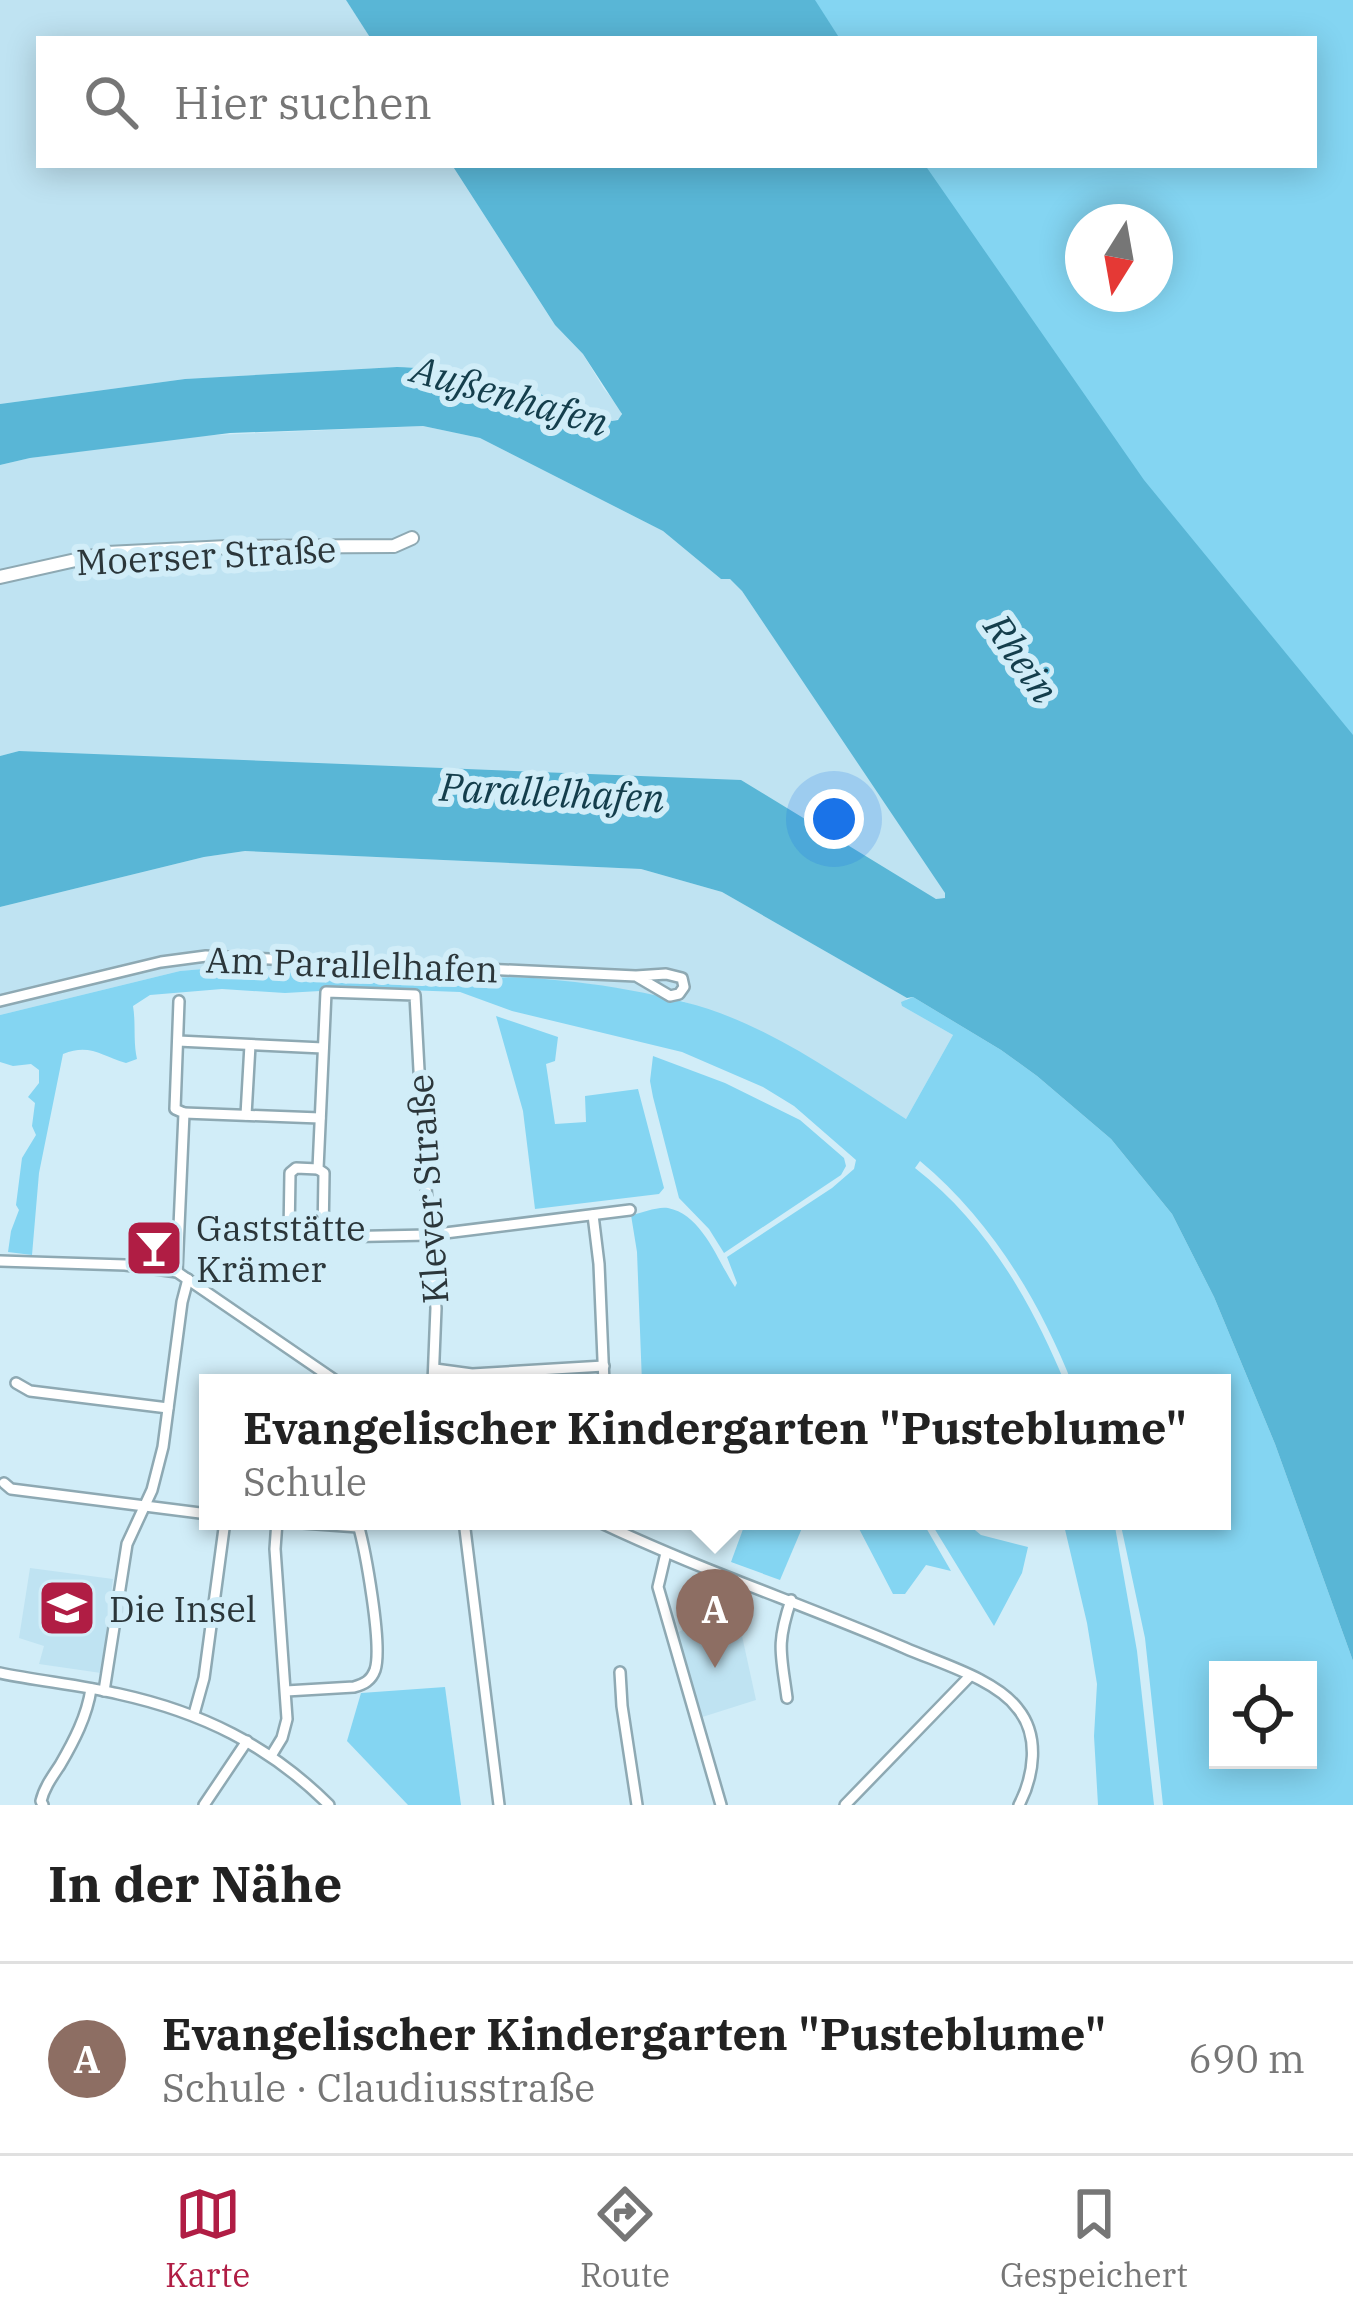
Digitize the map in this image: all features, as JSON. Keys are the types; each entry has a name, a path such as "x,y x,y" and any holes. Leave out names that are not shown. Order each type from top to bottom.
{"street":[{"name":"Moerser Straße","path":"0,577 107,553 394,546 412,538"},
{"name":"Am Parallelhafen","path":"0,1001 161,962 206,956 636,976 652,973 685,981 680,994 670,996 636,976"},
{"name":"Klever Straße","path":"323,1048 326,992 415,995 437,1330 434,1374"},
{"path":"179,1001 175,1109 320,1118"},
{"path":"178,1041 323,1048 318,1169"},
{"path":"246,1115 250,1045"},
{"path":"177,1272 184,1113"},
{"path":"323,1237 325,1173 296,1168 290,1173 288,1232 293,1236 323,1237 429,1235 630,1210"},
{"path":"593,1215 604,1374"},
{"path":"0,1261 125,1265 177,1272 326,1374"},
{"path":"104,1691 127,1544 158,1472 188,1279"},
{"path":"434,1370 472,1374 604,1366"},
{"path":"16,1383 30,1391 168,1408"},
{"path":"4,1483 11,1490 199,1513"},
{"path":"194,1714 204,1678 224,1530"},
{"path":"271,1756 286,1730 275,1530"},
{"path":"286,1691 354,1688 374,1673 374,1616 360,1530"},
{"path":"465,1530 499,1805"},
{"path":"617,1530 1001,1692 1016,1705 1030,1734 1033,1765 1019,1805"},
{"path":"666,1553 658,1587 721,1805"},
{"path":"787,1697 779,1656 780,1634 791,1600"},
{"path":"620,1672 637,1805"},
{"path":"0,1673 104,1691 194,1714 271,1756 329,1805"},
{"path":"853,1803 970,1676"},
{"path":"43,1805 43,1792 72,1744 91,1689"},
{"path":"204,1805 248,1741"}],"shaded area":[{"path":"0,0 346,0 369,36 36,36 36,168 454,168 555,325 583,354 621,409 621,418 613,421 456,371 397,367 185,379 0,404"},
{"path":"807,0 1353,0 1353,760 915,168 1317,168 1317,36 830,36"},
{"path":"423,426 480,438 663,531 721,579 730,579 822,709 945,898 19,751 0,756 0,465 192,436"},
{"path":"245,851 641,869 722,892 907,998 902,1006 953,1035 906,1119 732,1019 682,1001 589,984 203,969 0,1015 0,907"},
{"path":"180,971 528,978 644,993 714,1011 772,1036 906,1119 953,1035 902,1006 901,1002 913,997 1037,1076 1111,1139 1172,1214 1214,1297 1275,1444 1353,1661 1353,1805 1163,1805 1145,1638 1122,1530 1231,1530 1231,1374 1068,1374 1010,1263 969,1208 920,1161 915,1168 964,1213 1004,1265 1061,1374 642,1374 631,1215 664,1208 680,1212 700,1229 735,1287 727,1257 832,1188 854,1169 856,1160 794,1106 763,1087 682,1052 512,1011 460,992 326,987 285,993 222,989 150,995 133,1006 137,1059 126,1063 88,1050 63,1054 39,1173 32,1255 8,1252 19,1210 22,1158 36,1135 32,1126 35,1103 28,1097 39,1083 39,1070 31,1064 0,1062 0,1015"},
{"path":"496,1016 558,1037 555,1061 546,1064 555,1124 586,1122 585,1096 638,1089 664,1188 659,1194 535,1209 523,1111"},
{"path":"653,1056 725,1083 800,1120 844,1158 841,1175 724,1253 679,1198 650,1081"},
{"path":"743,1530 801,1530 780,1580 731,1562"},
{"path":"860,1530 927,1530 951,1571 926,1565 905,1594 893,1594"},
{"path":"935,1530 975,1530 1028,1547 1022,1573 994,1626"},
{"path":"1065,1530 1116,1530 1137,1651 1154,1805 1098,1805 1097,1684"},
{"name":"Die Insel","path":"30,1568 113,1579 101,1673 39,1664 44,1646 19,1638"},
{"path":"697,1624 720,1626 742,1636 756,1700 696,1719 671,1635"},
{"path":"445,1687 461,1805 408,1805 347,1741 361,1693"}],"water":[{"path":"346,0 815,0 838,36 369,36"},
{"path":"454,168 927,168 1144,480 1353,735 1353,1661 1275,1444 1214,1297 1172,1214 1111,1139 1037,1076 913,997 907,998 722,892 641,869 245,851 0,907 0,756 19,751 741,780 936,899 945,898 730,579 721,579 663,531 480,438 423,426 230,433 0,465 0,404 185,379 397,367 441,369 495,380 618,420 622,414 583,354 555,325"}],"place":[{"name":"Gaststätte Krämer","path":"154,1248"},
{"name":"Die Insel","path":"67,1608"},
{"name":"Evangelischer Kindergarten \"Pusteblume\"","path":"715,1668"}],"water label":[{"name":"Außenhafen","path":"510,395"},
{"name":"Rhein","path":"1022,658"},
{"name":"Parallelhafen","path":"552,792"}]}
